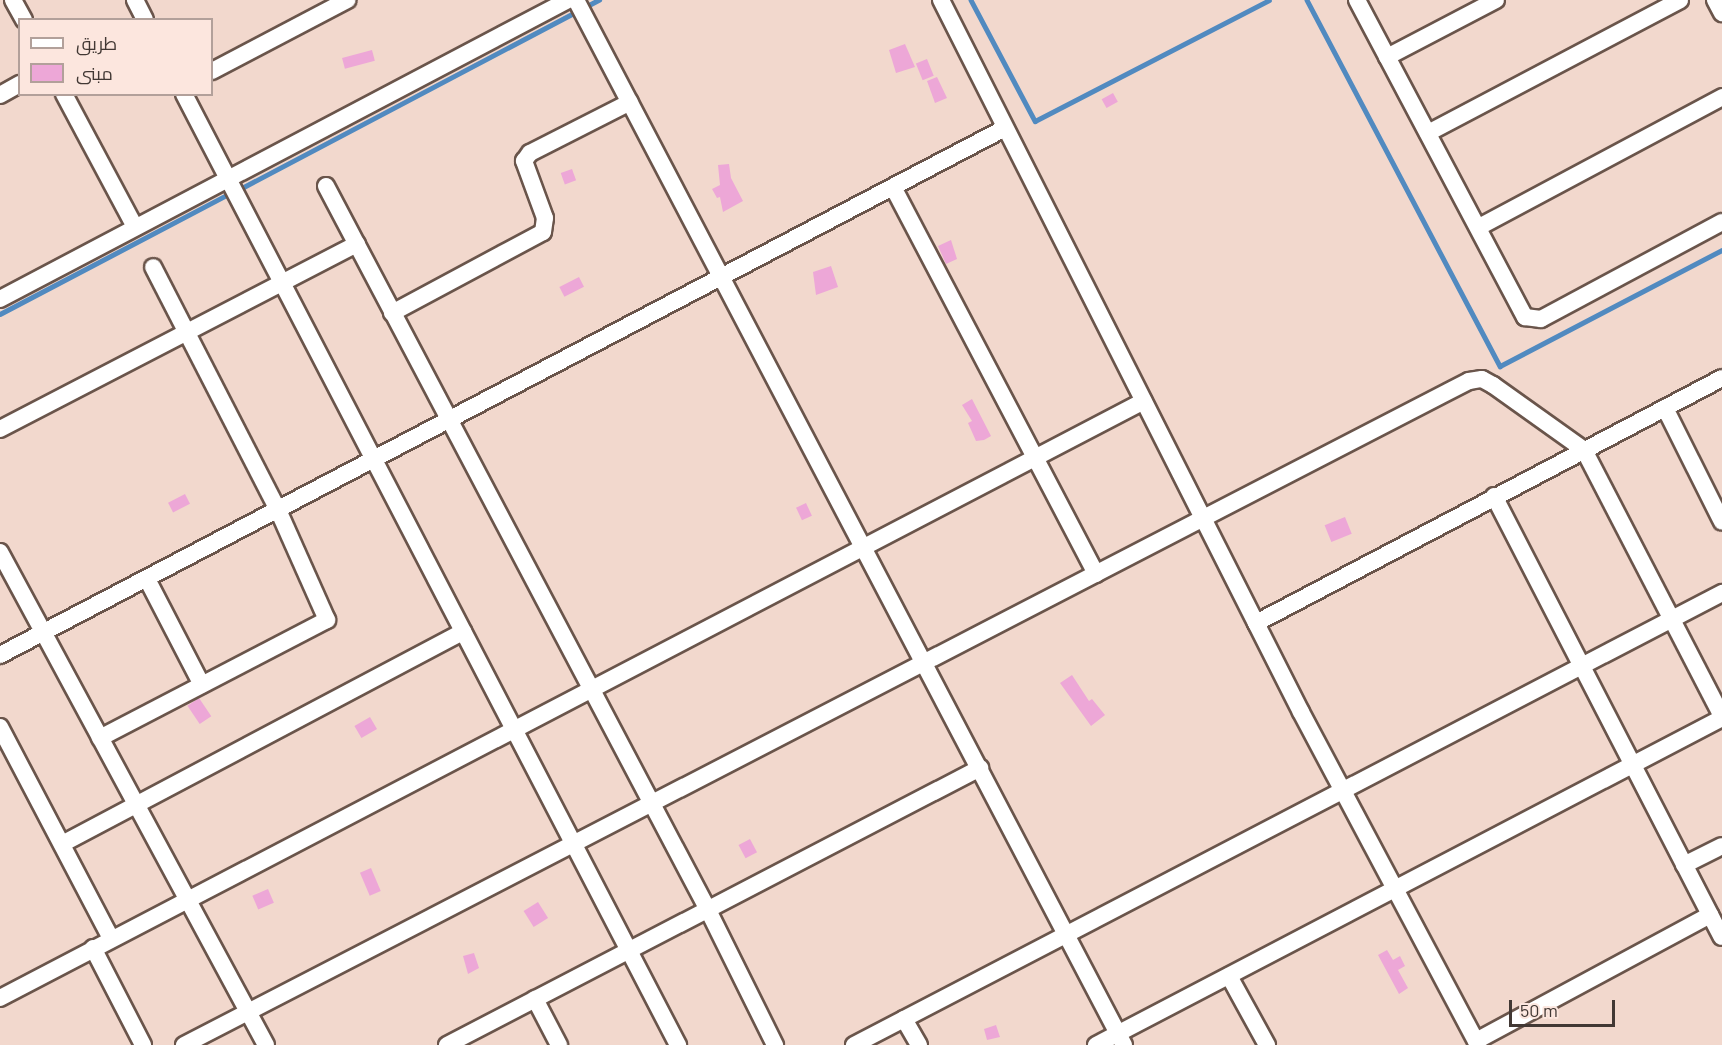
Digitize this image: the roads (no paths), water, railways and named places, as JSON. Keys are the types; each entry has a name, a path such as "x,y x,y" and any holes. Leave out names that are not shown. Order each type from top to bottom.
{"street":[{"path":"13,0 23,18"},
{"path":"135,0 144,18"},
{"path":"213,70 347,0"},
{"path":"0,299 568,0"},
{"path":"576,0 1121,1039"},
{"path":"941,0 1256,623 1477,1043 1710,915"},
{"path":"1357,0 1479,226 1525,317 1531,321 1541,319 1722,222"},
{"path":"1387,57 1496,0"},
{"path":"1428,134 1680,0"},
{"path":"1715,0 1722,13"},
{"path":"0,94 18,85"},
{"path":"65,96 135,227"},
{"path":"185,96 279,283 678,1045"},
{"path":"1479,226 1722,97"},
{"path":"392,313 543,232 545,218 524,161 530,153 630,102"},
{"path":"0,655 374,461 1005,128"},
{"path":"326,186 448,422 708,910 775,1045"},
{"path":"893,187 1096,574"},
{"path":"0,429 357,244"},
{"path":"100,738 327,620 278,510 188,331 153,267"},
{"path":"1256,623 1722,378"},
{"path":"184,1045 1469,381 1482,379 1584,450 1722,717 1229,976 1121,1039 1096,1045"},
{"path":"0,998 188,897 862,545 1144,401"},
{"path":"1665,408 1722,522"},
{"path":"1494,496 1722,938"},
{"path":"0,552 266,1045"},
{"path":"147,579 202,686"},
{"path":"854,1045 1722,593"},
{"path":"62,844 463,632"},
{"path":"0,727 111,938"},
{"path":"447,1045 980,768"},
{"path":"1684,865 1722,846"},
{"path":"93,948 143,1045"},
{"path":"1229,976 1267,1045"},
{"path":"535,999 559,1045"},
{"path":"904,1019 918,1045"}],"waterway":[{"path":"238,190 599,0"},
{"path":"971,0 1035,121 1269,0"},
{"path":"1307,0 1500,366 1722,250"},
{"path":"0,314 230,193"}]}
